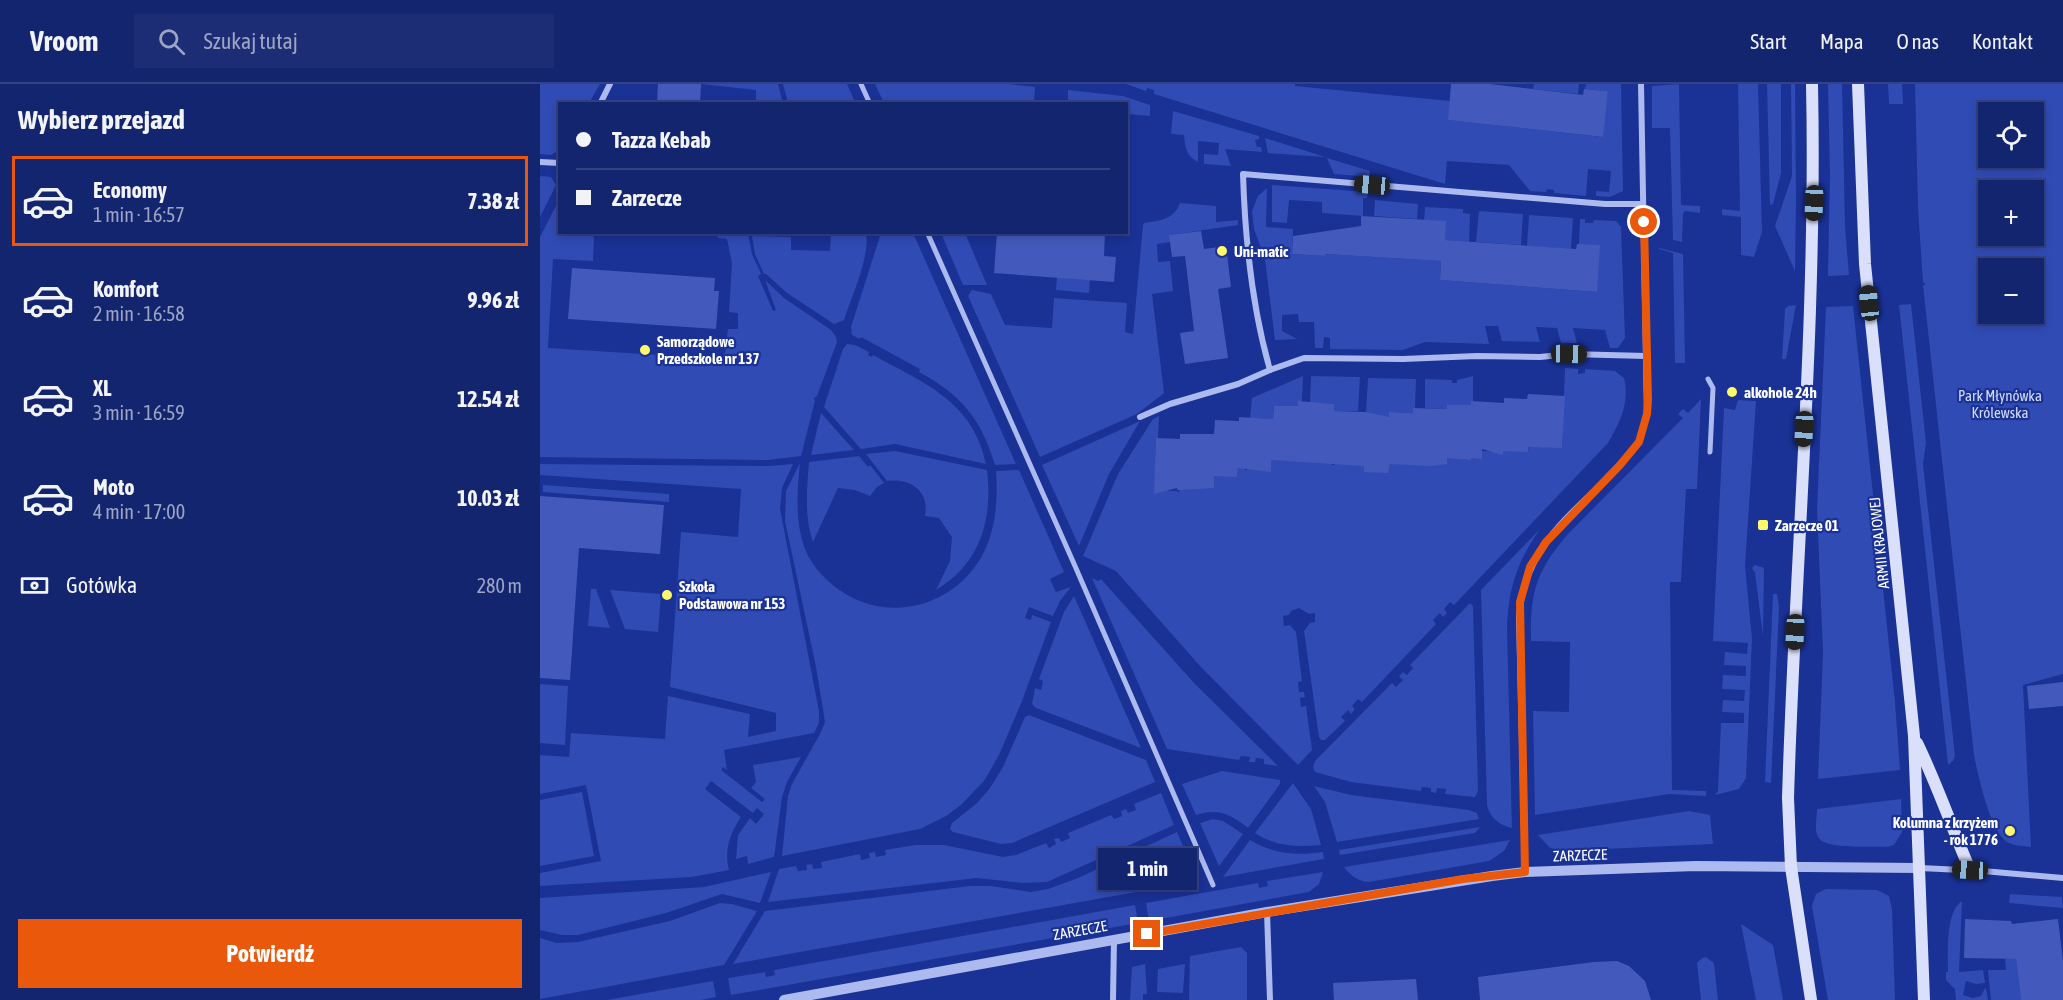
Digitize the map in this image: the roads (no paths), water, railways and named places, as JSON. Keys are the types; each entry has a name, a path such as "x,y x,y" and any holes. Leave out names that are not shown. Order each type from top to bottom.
{"main road":[{"path":"1811,1000 1791,867 1788,798 1811,292 1814,183 1812,84"},
{"name":"ARMII KRAJOWEJ","path":"1858,84 1865,264 1914,736 1924,1000"},
{"path":"1914,736 1970,870"}],"street":[{"path":"601,102 610,84"},
{"path":"861,84 869,102"},
{"path":"1525,872 1519,617 1525,582 1530,567 1546,542 1639,442 1647,414 1641,84"},
{"path":"540,162 558,163"},
{"path":"1270,370 1261,340 1255,296 1245,209 1244,174 1605,204 1643,204"},
{"path":"928,234 1082,581 1213,885"},
{"path":"1140,417 1170,404 1238,384 1295,360 1313,357 1403,359 1477,356 1540,357 1569,354 1646,356"},
{"path":"1708,380 1713,388 1710,452"},
{"name":"ZARZECZE","path":"784,1000 1267,912 1463,879 1525,872 1696,866 1920,868 2063,878"},
{"path":"1267,912 1270,1000"},
{"path":"1113,1000 1114,939"}],"place":[{"name":"Uni-matic","path":"1222,251"},
{"name":"Samorządowe Przedszkole nr 137","path":"645,350"},
{"name":"alkohole 24h","path":"1732,392"},
{"name":"Zarzecze 01","path":"1763,525"},
{"name":"Szkoła Podstawowa nr 153","path":"667,595"},
{"name":"Kolumna z krzyżem - rok 1776","path":"2010,831"}],"park label":[{"name":"Park Młynówka Królewska","path":"2000,404"}]}
